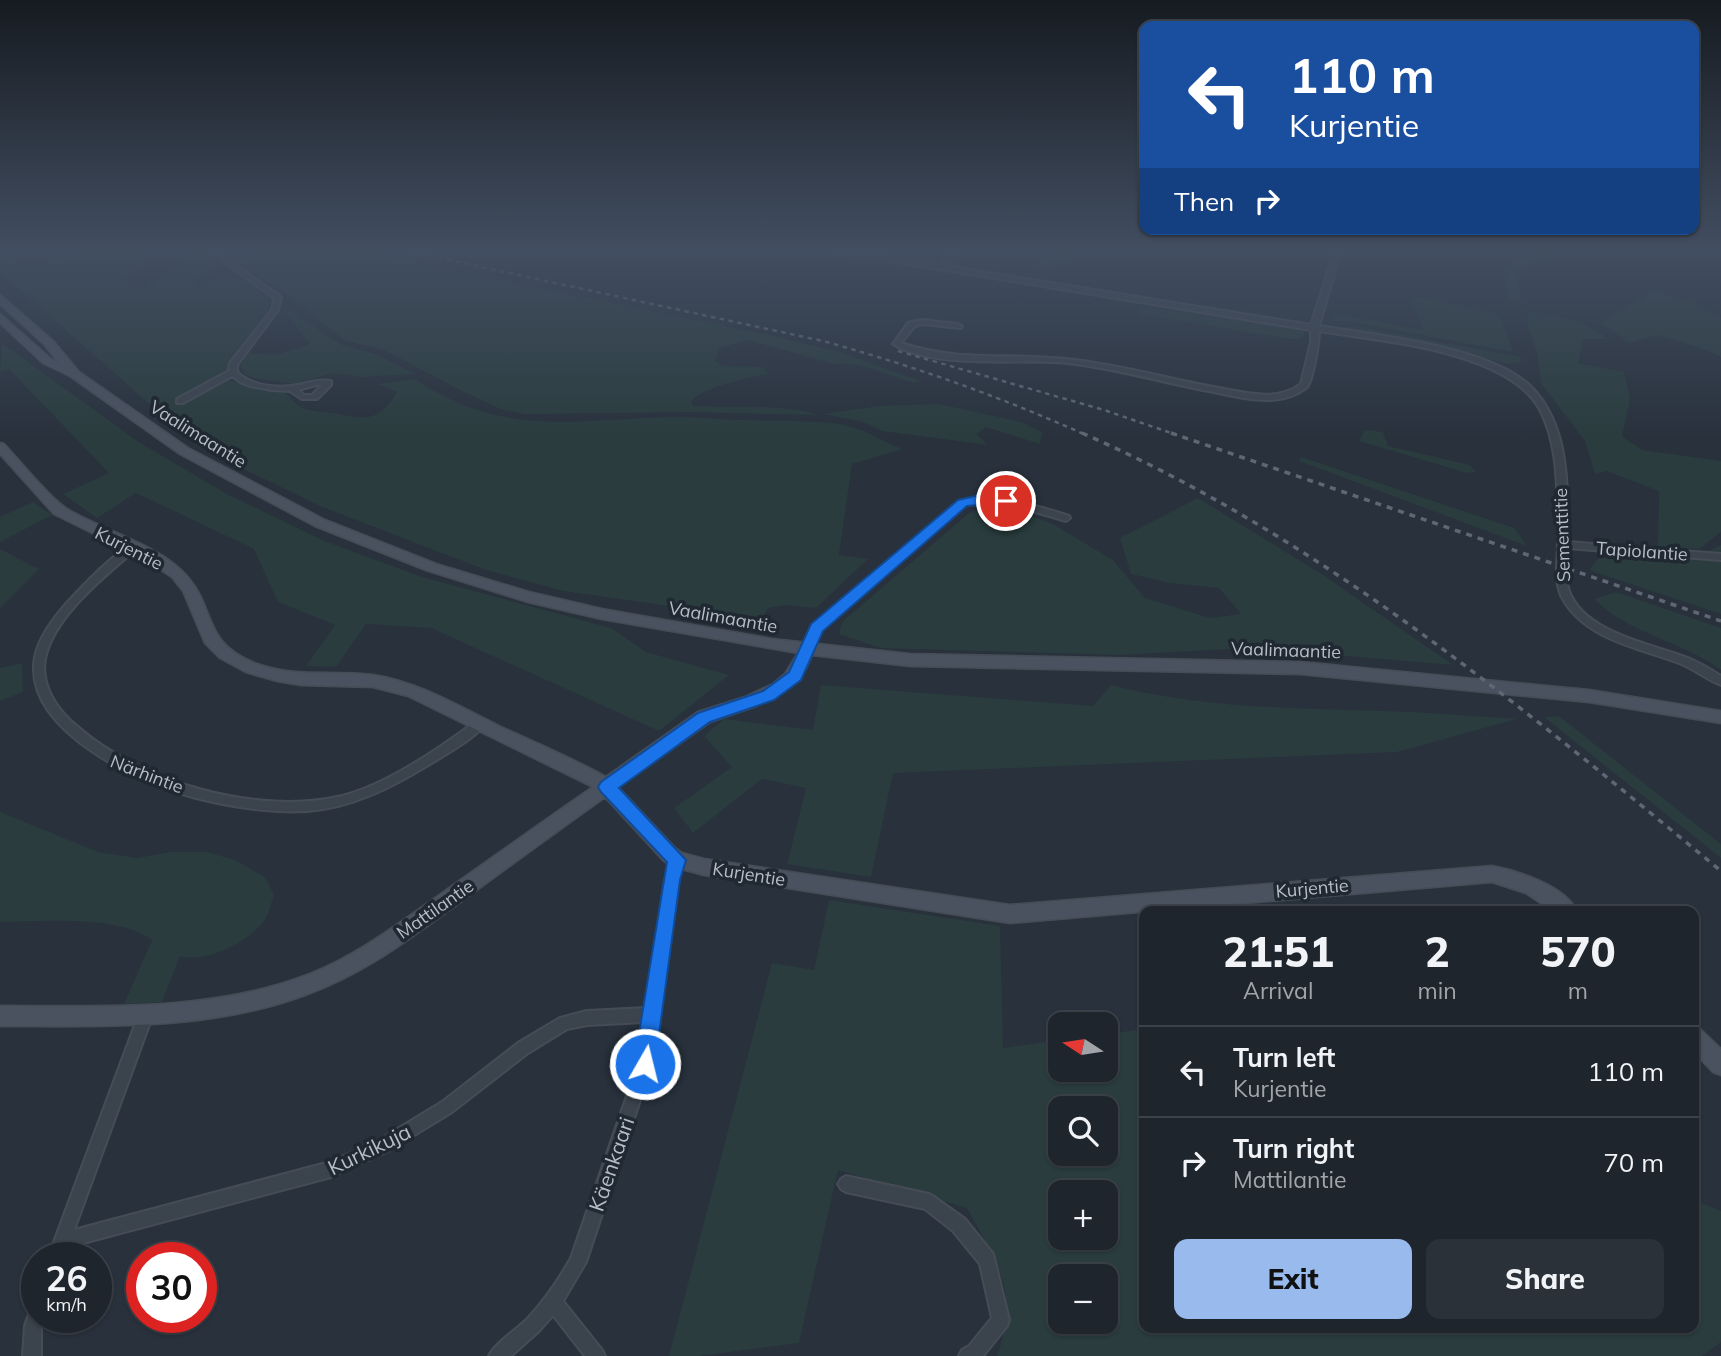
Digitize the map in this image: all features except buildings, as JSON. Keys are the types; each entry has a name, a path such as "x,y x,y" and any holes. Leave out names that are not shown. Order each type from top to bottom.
{"main road":[{"name":"Vaalimaantie","path":"16,313 62,357 74,374"},
{"name":"Vaalimaantie","path":"0,317 47,361 74,374 220,473 320,523 431,567 528,597 602,614 807,650 922,660 1300,668 1589,696 1721,717"},
{"path":"0,339 29,326"},
{"name":"Kurjentie","path":"0,447 59,511 177,574 189,589 210,639 225,654 252,668 301,679 352,679 398,685 607,787 677,860 731,872 1010,914 1492,874 1520,879 1552,897 1562,906"},
{"name":"Mattilantie","path":"0,1016 146,1014 250,1000 323,979 370,955 704,718 768,696 795,676 807,650"},
{"name":"Vaalimaantie","path":"1589,696 1721,727"},
{"path":"1699,1042 1721,1064"}],"street":[{"path":"233,372 233,365 272,313"},
{"path":"1225,313 1315,328"},
{"path":"958,326 931,323 911,325 897,344 981,361 1069,362 1184,385 1277,398 1290,396 1305,385 1319,313"},
{"name":"Sementtitie","path":"1315,328 1456,352 1488,362 1527,385 1556,433 1560,457 1563,589 1579,614 1613,634 1704,670 1721,681"},
{"path":"233,372 247,383 291,388"},
{"path":"180,401 233,372"},
{"path":"807,650 817,628 962,503 980,499 1006,501 1066,519"},
{"name":"Tapiolantie","path":"1563,545 1721,556"},
{"name":"Närhintie","path":"132,548 103,573 60,621 40,655 39,671 43,691 55,712 70,728 104,757 135,773 203,794 277,805 319,805 366,792 480,724"},
{"name":"Käenkaari","path":"498,1356 523,1338 554,1302 566,1284 582,1249 645,1064 671,880 677,860"},
{"path":"62,1241 146,1014"},
{"name":"Kurkikuja","path":"62,1241 340,1166 383,1146 447,1107 523,1048 565,1023 587,1017 652,1015"},
{"path":"846,1184 929,1202 959,1225 987,1260 1001,1320 968,1356"},
{"path":"554,1302 596,1356"},
{"path":"32,1356 33,1333"}],"shaded area":[{"path":"47,313 266,313 225,372 231,381 264,388 263,392 278,390 309,410 357,417 372,416 385,409 397,392 377,384 415,379 448,398 480,411 511,418 575,422 678,417 803,421 856,428 903,449 852,464 839,555 868,559 816,608 785,605 768,608 762,619 563,591 483,569 320,506 198,447"},
{"path":"286,313 295,313 340,344 378,355 415,374 360,377 333,373 294,384 258,379 246,375 240,367 248,353 276,355 310,344"},
{"path":"310,313 662,313 840,352 920,381 914,383 859,365 834,364 748,340 720,348 715,361 723,366 763,367 768,374 738,380 706,391 691,401 693,406 792,409 818,415 692,412 525,414 501,409 386,351 344,340"},
{"path":"1193,313 1301,329 1305,332 1302,338 1291,339 1138,314"},
{"path":"1335,313 1423,330 1417,313 1500,315 1513,352 1346,321 1330,321"},
{"path":"1529,313 1551,315 1591,328 1609,339 1583,339 1578,363 1624,372 1630,399 1622,436 1642,450 1721,461 1721,532 1699,549 1658,547 1659,491 1607,471 1595,474 1585,441 1541,383 1537,352 1526,320"},
{"path":"1617,313 1712,313 1721,318 1721,357 1657,335 1629,343 1601,323"},
{"path":"1355,326 1520,357 1521,363 1506,364 1448,347 1330,328"},
{"path":"2,343 137,441 225,493 322,540 422,577 611,628 646,652 729,675 659,731 431,628 366,624 336,667 306,666 335,625 278,602 254,549 136,493 97,518 63,494 109,473 9,369 0,372"},
{"path":"939,404 1021,422 1042,432 1040,444 986,427 976,434 988,445 883,431 863,422 824,414 879,406"},
{"path":"1365,430 1383,432 1388,446 1470,465 1476,472 1467,473 1359,441"},
{"path":"1301,457 1514,528 1527,546 1299,461"},
{"path":"1198,498 1323,575 1453,665 1251,648 1118,655 880,648 839,634 842,622 969,513 986,506 1009,508 1053,524 1113,560 1145,598 1210,618 1241,614 1219,588 1170,583 1131,574 1120,538"},
{"path":"33,502 52,515 0,542 0,517"},
{"path":"1721,545 1721,614 1589,570 1600,556 1691,560"},
{"path":"0,549 39,569 0,608"},
{"path":"1616,592 1721,628 1721,670 1690,652 1623,621 1594,599"},
{"path":"22,663 23,692 0,701 0,668"},
{"path":"821,685 1093,706 1111,685 1145,693 1246,706 1417,712 1517,719 1397,752 893,773 871,877 787,864 806,788 762,779 693,833 674,808 732,767 704,736 724,719 813,730"},
{"path":"1559,716 1721,844 1721,858 1544,717"},
{"path":"0,812 98,852 137,858 170,852 207,852 235,860 265,877 274,895 269,912 257,929 226,949 202,957 180,956 162,1002 124,1004 152,940 119,926 100,923 0,922"},
{"path":"829,900 1000,926 1003,1048 1048,1042 1048,1082 1118,1082 1118,1032 1139,1030 1139,1333 1699,1333 1699,1202 1721,1211 1721,1342 1702,1356 997,1356 1004,1333 1006,1295 996,1262 967,1208 838,1170 799,1343 699,1356 669,1356 772,963 814,970"}],"railway":[{"path":"695,313 823,341 891,361 957,383 1086,435"},
{"path":"898,351 1104,410 1177,435"},
{"path":"1082,433 1170,475 1254,522 1337,574 1495,688 1721,871"},
{"path":"1171,433 1721,621"}],"route":[{"path":"645,1064 671,880 677,860 659,845 607,787 704,718 768,696 795,676 803,664 817,628 962,503 980,499 1006,501"}]}
